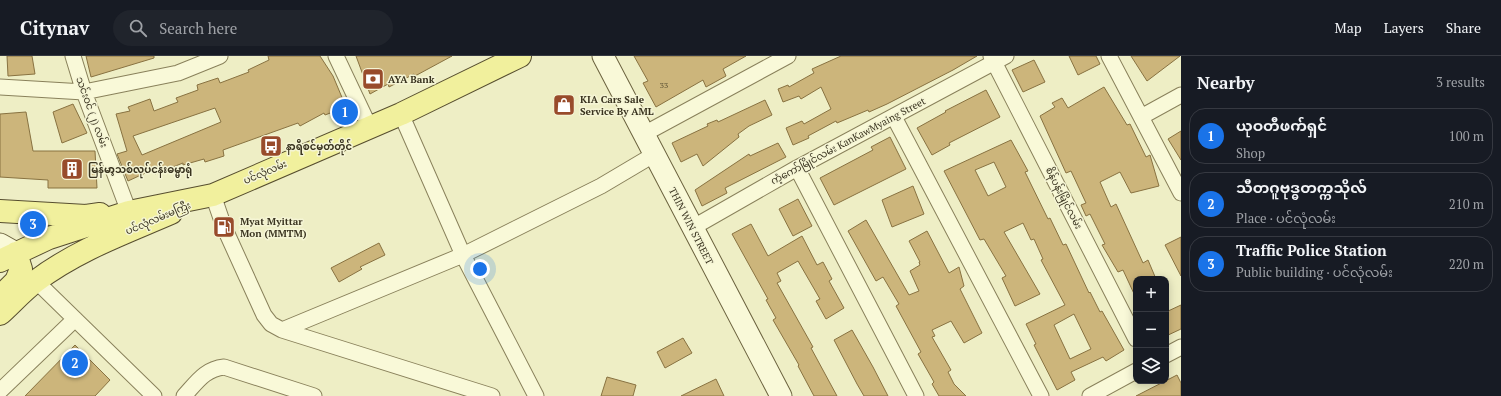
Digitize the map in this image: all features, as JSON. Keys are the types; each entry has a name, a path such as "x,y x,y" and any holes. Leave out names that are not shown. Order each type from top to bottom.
{"main road":[{"name":"ပင်လုံလမ်း","path":"5,253 129,212 213,195 401,114 520,56"},
{"name":"THIN WIN STREET","path":"603,56 781,396"},
{"name":"ပင်လုံလမ်းမကြီး","path":"104,241 213,195"},
{"path":"0,211 86,216 129,212"},
{"path":"5,253 32,258 49,257 104,241"},
{"path":"0,314 36,281 69,259 104,241"},
{"path":"0,297 16,280 21,269 5,253"}],"street":[{"name":"သင်းဝင် (၂) လမ်း","path":"73,56 84,92 129,212"},
{"path":"0,88 84,92 178,73 220,56"},
{"path":"336,56 370,128"},
{"path":"644,134 788,56"},
{"path":"1109,56 1181,193"},
{"name":"ကံ့ကော်မြိုင်လမ်း KanKawMyaing Street","path":"692,228 797,168 894,117 997,58"},
{"name":"စိန်ပန်းမြိုင်လမ်း","path":"997,58 1133,333"},
{"path":"1141,117 1181,95"},
{"path":"401,114 463,255 536,396"},
{"path":"894,117 1041,396"},
{"path":"282,330 463,255 602,186 655,154"},
{"path":"797,168 916,396"},
{"path":"213,195 224,227 264,315 271,324 282,330 492,396"},
{"path":"36,281 154,396"},
{"path":"0,391 75,319"},
{"path":"1169,353 1181,347"},
{"path":"184,396 204,373 214,368 224,367 314,396"},
{"path":"1090,396 1133,373"}],"building":[{"path":"7,56 32,56 35,74 8,76"},
{"path":"86,56 154,56 154,58 91,77"},
{"path":"268,56 320,56 333,76 346,107 325,115 324,113 300,126 298,123 223,150 224,156 205,162 204,159 183,165 183,163 155,174 154,169 128,181 117,154 127,151 116,114 130,111 128,107 150,99 154,111 178,102 176,98 198,90 197,85 218,78 220,83 249,72 248,70 269,60","holes":["215,108 221,122 142,155 133,136"]},
{"path":"356,56 452,56 415,76 414,74 389,87 388,84 370,94"},
{"path":"634,56 746,56 723,69 726,76 706,87 703,80 656,107 643,83 648,81"},
{"path":"841,56 977,56 887,104 837,123 836,121 808,136 809,138 793,145 786,128 802,121 804,124 831,109 821,87 801,99 799,96 783,102 778,89 788,85 789,87 814,73 812,69"},
{"path":"1069,56 1096,56 1100,64 1078,75"},
{"path":"1131,56 1180,56 1147,81"},
{"path":"1034,60 1045,82 1023,92 1012,70"},
{"path":"1104,87 1127,125 1130,124 1146,157 1150,155 1159,186 1131,193 1120,172 1100,182 1111,207 1116,204 1143,263 1148,260 1155,276 1133,276 1133,292 1123,270 1118,272 1102,245 1105,244 1090,214 1086,216 1081,205 1086,203 1071,171 1066,173 1040,116 1055,107 1052,103 1062,98 1068,108"},
{"path":"986,90 1000,117 949,143 950,145 932,155 917,128 946,112 945,111"},
{"path":"765,100 772,115 749,126 738,134 739,137 703,166 697,154 681,162 672,143 708,126 707,124 717,120 718,122"},
{"path":"73,104 87,133 62,143 53,112"},
{"path":"26,112 33,151 95,151 97,188 48,188 48,180 0,177 0,114"},
{"path":"1181,131 1181,160 1168,139"},
{"path":"890,137 906,169 834,205 820,178 873,150 871,147"},
{"path":"1011,140 1028,171 1025,172 1048,219 1050,218 1063,245 1066,244 1089,293 1090,292 1100,312 1102,311 1124,350 1106,361 1103,357 1071,372 1075,380 1057,390 1034,345 1036,344 1026,324 1065,305 1041,260 1043,259 1034,239 1031,240 1023,223 1004,232 1040,294 1015,306 1002,278 1006,276 984,239 980,240 944,171","holes":["994,162 1006,187 988,196 975,170","1074,314 1091,349 1070,359 1054,325"]},
{"path":"778,143 786,157 725,188 727,193 702,206 695,190 749,154 750,156"},
{"path":"913,186 924,214 892,227 882,200"},
{"path":"798,199 812,226 793,236 779,209"},
{"path":"866,220 909,295 919,291 910,271 920,265 920,262 909,241 927,231 949,273 959,267 964,286 960,289 982,333 964,343 951,321 932,330 935,336 932,337 951,370 948,372 954,384 966,396 939,396 932,384 934,382 918,354 921,352 896,306 899,304 883,277 876,281 848,231"},
{"path":"751,224 768,256 802,236 817,265 823,262 832,279 829,281 844,308 826,319 816,301 820,299 798,261 777,273 781,281 777,283 813,347 811,348 837,396 814,396 798,366 799,365 773,320 776,318 766,300 768,299 732,234"},
{"path":"1181,237 1181,276 1165,245"},
{"path":"379,243 385,255 360,267 362,269 339,282 331,268"},
{"path":"1181,305 1181,329 1169,335 1169,312 1169,311"},
{"path":"852,330 888,396 864,396 857,384 834,340"},
{"path":"683,338 692,353 665,368 657,352"},
{"path":"75,345 110,380 95,396 25,396"},
{"path":"1177,375 1181,383 1181,396 1136,396 1159,384 1169,384 1169,379"},
{"path":"607,377 636,385 633,396 601,396"},
{"path":"716,379 724,396 681,396"}],"place":[{"name":"AYA Bank","path":"373,79"},
{"name":"KIA Cars Sale Service By AML","path":"564,105"},
{"name":"ယုဝတီဖက်ရှင်","path":"345,112"},
{"name":"နာရီစင်မှတ်တိုင်","path":"271,146"},
{"name":"မြန်မာ့သစ်လုပ်ငန်းဓမ္မာရုံ","path":"72,169"},
{"name":"Traffic Police Station","path":"33,224"},
{"name":"Myat Myittar Mon (MMTM)","path":"224,227"},
{"name":"သီတဂူဗုဒ္ဓတက္ကသိုလ်","path":"75,363"}]}
